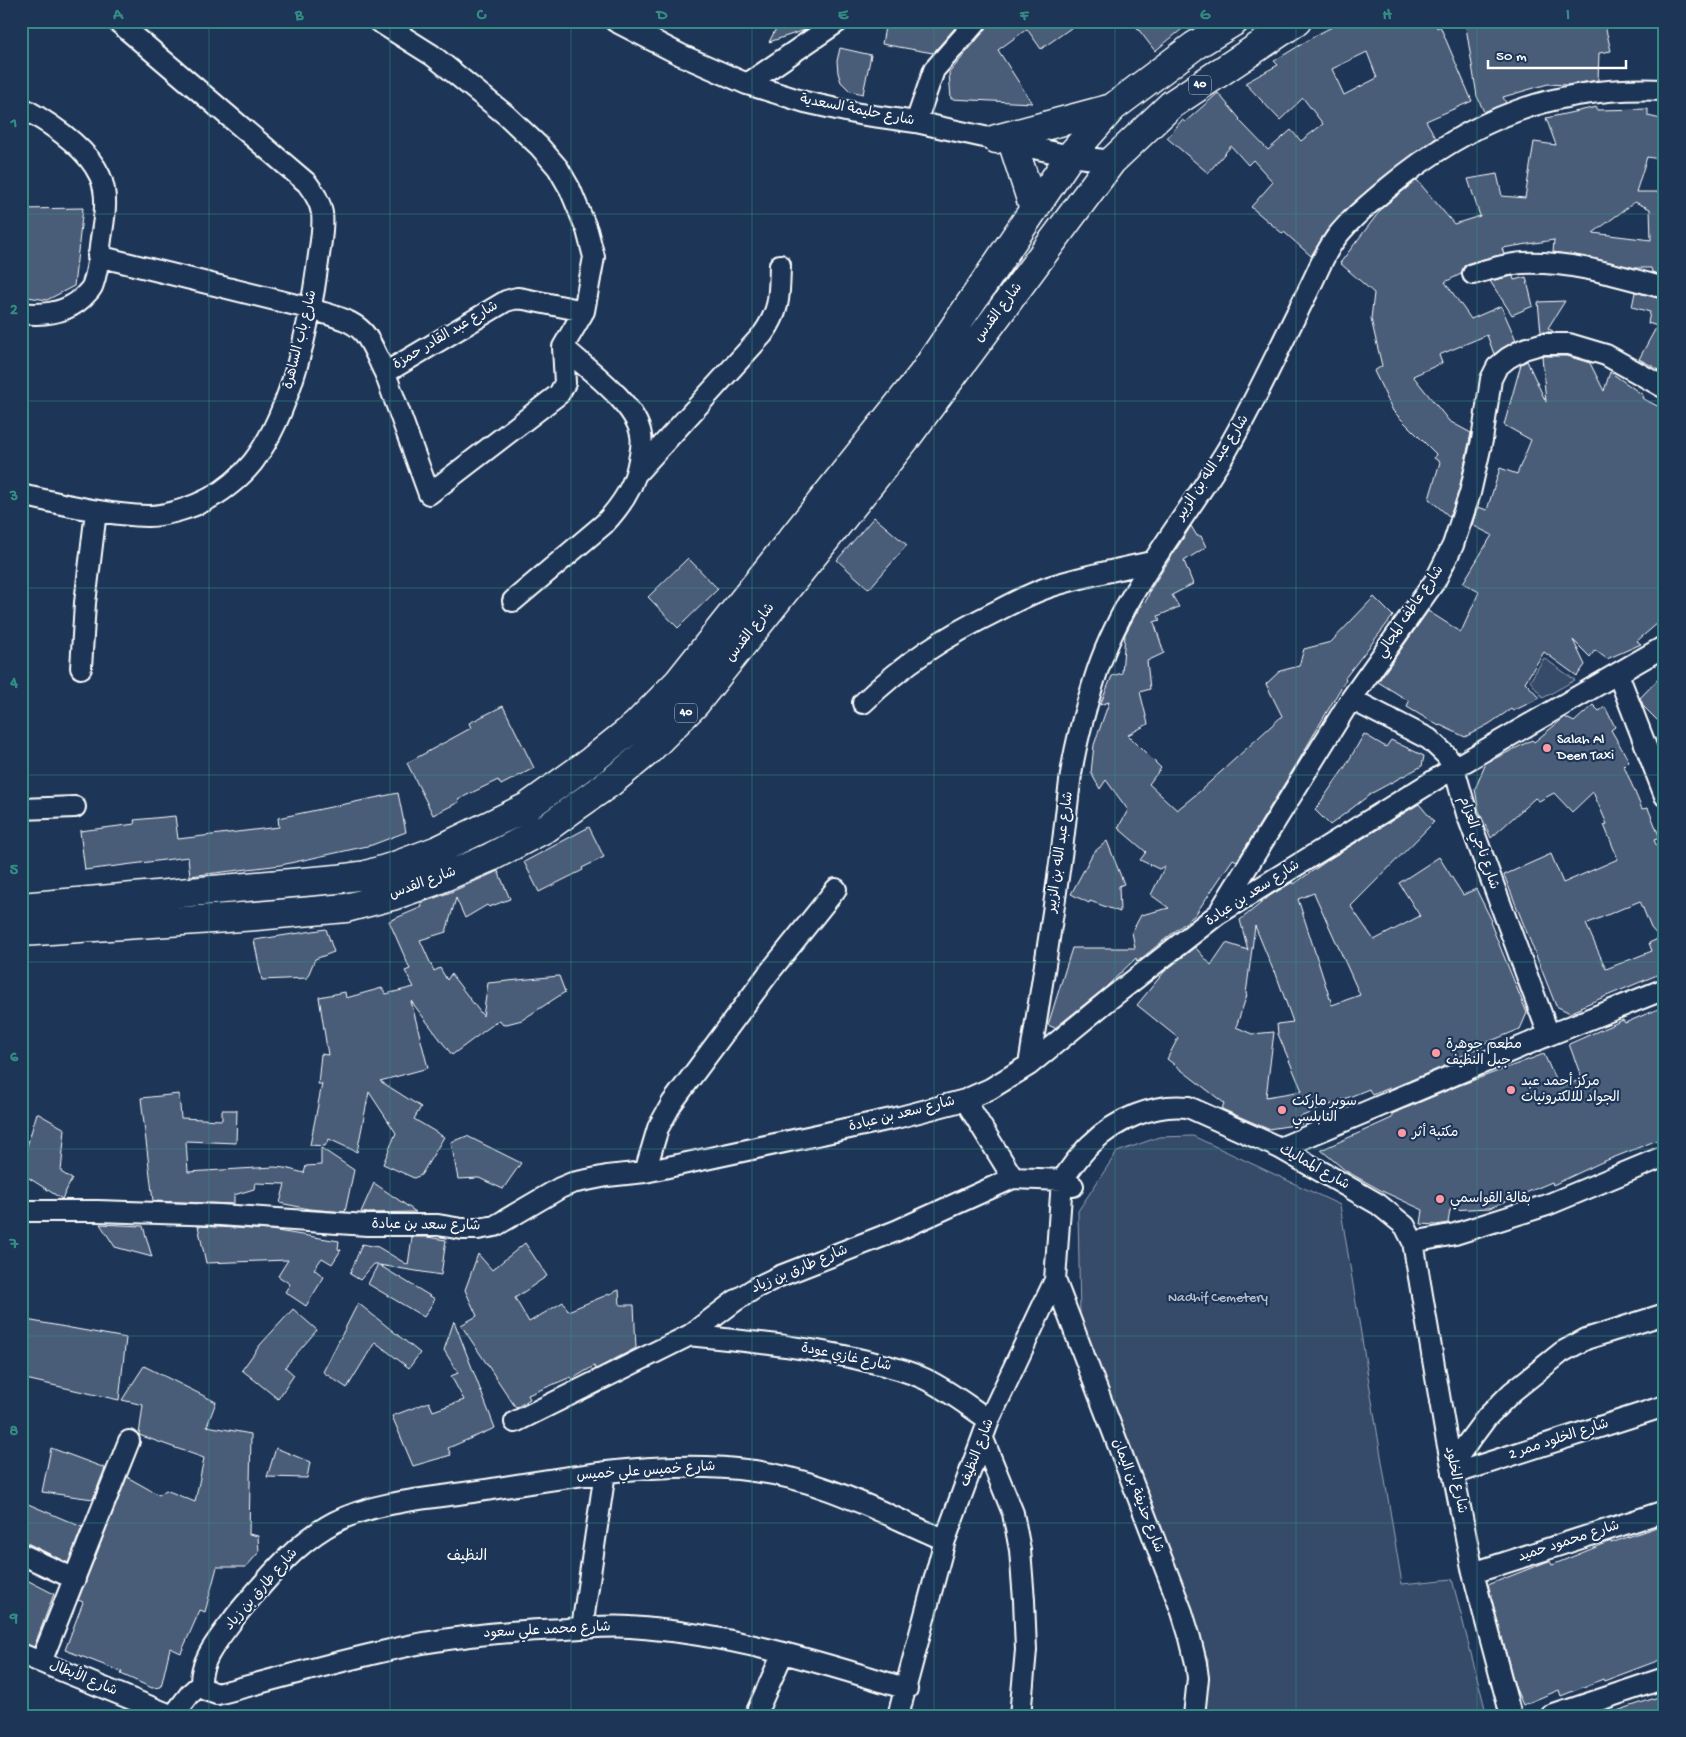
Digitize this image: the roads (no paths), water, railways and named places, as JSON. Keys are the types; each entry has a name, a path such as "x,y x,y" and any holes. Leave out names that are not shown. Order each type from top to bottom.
{"highway":[{"name":"شارع القدس","path":"21,907 366,875 392,868 438,850 527,806 591,761 635,726 679,681 922,375 1070,156 1112,108 1194,46 1235,21"},
{"name":"شارع القدس","path":"21,932 346,908 392,896 451,874 548,827 611,782 646,753 695,704 908,436 1112,161 1171,105 1297,21"},
{"path":"1034,209 1004,142 1112,108"}],"street":[{"name":"شارع باب الساهرة","path":"21,495 96,511 150,516 181,510 210,498 237,479 253,463 265,444 283,408 312,309 322,230 322,213 318,198 307,183 116,21"},
{"path":"378,21 432,55 460,76 506,114 539,146 558,168 579,208 594,257 584,311 563,347 565,383 559,394 430,494 385,373"},
{"name":"شارع حليمة السعدية","path":"615,21 681,55 747,84 805,102 859,114 916,122 1070,156 1112,161"},
{"path":"747,84 839,21"},
{"path":"916,122 934,70 977,21"},
{"name":"شارع عبد الله بن الزبير","path":"1030,1065 1072,769 1079,731 1104,650 1119,619 1152,562 1223,455 1251,408 1332,243 1364,208 1402,176 1445,146 1486,123 1519,108 1556,98 1609,90 1665,90"},
{"path":"21,106 66,136 90,160 100,175 106,207 93,286 80,301 60,312 36,315 21,313"},
{"name":"شارع عبد القادر حمزة","path":"98,256 312,309 343,319 361,330 385,373 506,301 524,299 584,311"},
{"path":"1474,274 1500,266 1522,263 1548,264 1608,273 1665,288"},
{"path":"513,602 610,518 616,511 636,474 757,341 771,323 777,311 780,265"},
{"name":"شارع عاطف المجالي","path":"1218,914 1352,699 1435,581 1453,545 1470,493 1482,440 1491,379 1497,367 1524,349 1542,344 1569,344 1606,356 1665,388"},
{"path":"563,347 624,402 635,419 641,432 642,443 636,474"},
{"path":"81,668 84,613 96,511"},
{"path":"863,703 886,680 927,649 1013,603 1051,586 1152,562"},
{"name":"شارع سعد بن عبادة","path":"21,1211 97,1211 210,1215 367,1225 438,1225 462,1229 478,1229 495,1226 572,1183 646,1172 887,1120 965,1100 990,1089 1030,1065 1111,998 1218,914 1454,768 1665,646"},
{"path":"1618,674 1665,796"},
{"name":"شارع ناجي العزام","path":"1352,699 1429,739 1446,755 1454,768 1467,814 1549,1035"},
{"path":"21,809 75,806"},
{"path":"646,1172 658,1128 672,1103 762,982 836,889"},
{"path":"1280,1148 1549,1035 1665,989"},
{"path":"965,1100 1013,1178"},
{"name":"شارع المماليك","path":"1065,1187 1090,1145 1106,1131 1129,1118 1161,1108 1177,1106 1280,1148 1378,1204 1405,1226 1413,1242"},
{"path":"1413,1242 1455,1234 1547,1205 1665,1156"},
{"name":"شارع طارق بن زياد","path":"515,1422 690,1335 735,1301 757,1287 780,1276 896,1231 1013,1178 1065,1187"},
{"name":"شارع النظيف","path":"898,1716 907,1689 945,1540 986,1430 1055,1280 1065,1187"},
{"name":"شارع الخلود","path":"1413,1242 1446,1436 1473,1573 1511,1716"},
{"name":"شارع حذيفة بن اليمان","path":"1055,1280 1182,1612 1190,1638 1198,1678 1194,1716"},
{"path":"1453,1469 1487,1417 1512,1392 1562,1352 1586,1339 1665,1314"},
{"name":"شارع غازي عودة","path":"690,1335 795,1347 848,1356 889,1366 924,1379 946,1391 986,1430"},
{"name":"شارع الخلود ممر 2","path":"1453,1469 1665,1406"},
{"path":"986,1430 1013,1513 1020,1550 1026,1650 1020,1716"},
{"path":"42,1662 129,1441"},
{"name":"شارع خميس علي خميس","path":"367,1510 414,1500 605,1472 688,1466 723,1467 791,1478 824,1488 945,1540"},
{"path":"582,1628 605,1472"},
{"name":"شارع طارق بن زياد","path":"173,1716 200,1679 209,1654 239,1611 285,1559 308,1540 336,1522 367,1510"},
{"name":"شارع محمود حميد","path":"1473,1573 1665,1511"},
{"path":"21,1554 75,1579"},
{"name":"شارع محمد علي سعود","path":"200,1679 208,1692 217,1694 423,1643 493,1633 628,1627 695,1634 783,1653 907,1689"},
{"path":"755,1716 783,1653"},
{"name":"شارع الأبطال","path":"21,1654 173,1716"},
{"path":"1551,1716 1665,1678"}],"place":[{"name":"Salah Al Deen Taxi","path":"1547,748"},
{"name":"مطعم جوهرة جبل النظيف","path":"1436,1053"},
{"name":"مركز أحمد عبد الجواد للالكترونيات","path":"1511,1090"},
{"name":"سوبر ماركت النابلسي","path":"1282,1110"},
{"name":"مكتبة أثر","path":"1402,1133"},
{"name":"بقالة القواسمي","path":"1440,1199"}],"district":[{"name":"النظيف","path":"467,1557"}],"park label":[{"name":"Nadhif Cemetery","path":"1218,1298"}]}
